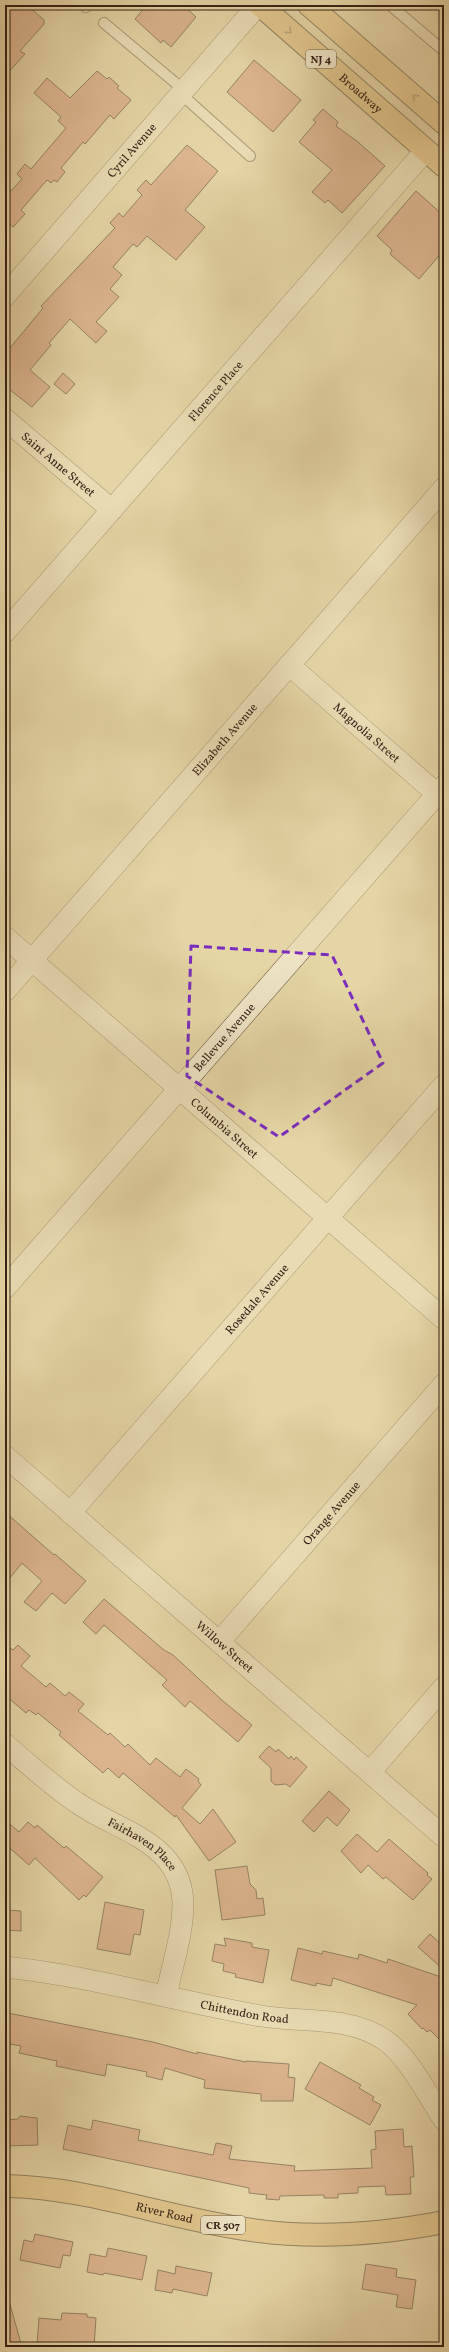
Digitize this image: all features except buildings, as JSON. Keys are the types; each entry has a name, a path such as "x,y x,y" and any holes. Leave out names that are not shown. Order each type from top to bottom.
{"main road":[{"name":"Broadway","path":"259,5 444,166"},
{"name":"NJ 4","path":"309,5 444,122"},
{"name":"River Road","path":"5,2186 75,2194 251,2230 283,2233 389,2230 444,2222"}],"street":[{"name":"Cyril Avenue","path":"5,296 259,5"},
{"name":"Florence Place","path":"5,632 426,150"},
{"name":"Saint Anne Street","path":"5,419 112,510"},
{"name":"Elizabeth Avenue","path":"5,990 444,488"},
{"name":"Magnolia Street","path":"289,665 442,793"},
{"name":"Bellevue Avenue","path":"5,1288 179,1089 442,793"},
{"name":"Columbia Street","path":"5,937 444,1320"},
{"name":"Rosedale Avenue","path":"70,1513 444,1085"},
{"name":"Orange Avenue","path":"219,1642 444,1384"},
{"name":"Willow Street","path":"5,1456 444,1837"},
{"path":"370,1772 444,1687"},
{"name":"Fairhaven Place","path":"5,1744 76,1803 99,1817 142,1837 158,1849 170,1865 180,1883 183,1902 182,1922 166,1996"},
{"name":"Chittendon Road","path":"5,1967 61,1975 260,2016 286,2020 333,2021 369,2031 386,2040 399,2054 444,2120"}],"lane":[{"path":"390,5 444,51"},
{"path":"104,23 183,92 250,156"}],"highlighted area":[{"path":"191,946 332,955 383,1063 279,1137 187,1076"}]}
